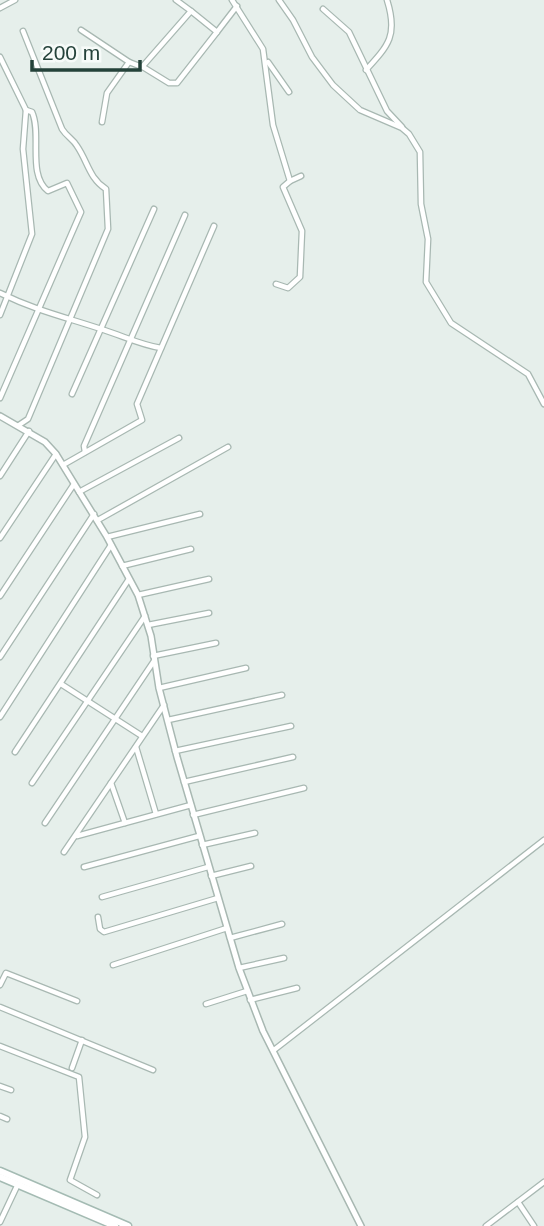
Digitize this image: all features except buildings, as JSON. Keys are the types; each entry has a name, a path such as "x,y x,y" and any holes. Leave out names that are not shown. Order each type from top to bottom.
{"main road":[{"path":"0,1171 128,1226"},
{"path":"0,1177 115,1226"}],"street":[{"path":"0,8 15,0"},
{"path":"176,0 217,32"},
{"path":"279,0 299,29 312,57 333,85 360,110 402,128"},
{"path":"366,70 391,38 393,17 387,0"},
{"path":"80,30 130,62 169,83 177,83 191,70 234,2 261,44 273,125 290,181"},
{"path":"323,9 349,32 387,111 398,120 420,152 421,204 428,239 426,282 451,323 528,374 544,404"},
{"path":"142,67 191,11"},
{"path":"19,425 28,419 108,229 106,189 95,182 78,146 62,129 23,31"},
{"path":"0,57 26,110 23,149 32,240 0,315"},
{"path":"265,58 289,92"},
{"path":"102,122 107,93 130,62"},
{"path":"0,398 81,212 67,183 48,191 40,183 36,124 32,112 26,110"},
{"path":"276,284 293,287 302,271 302,231 284,187 301,176"},
{"path":"72,394 154,209"},
{"path":"85,453 84,446 185,215"},
{"path":"63,465 142,420 137,404 214,226"},
{"path":"0,293 37,311 101,329 143,346 161,348"},
{"path":"0,416 29,431 56,454 96,517 138,595 148,625 159,688 193,815 250,1000 361,1226"},
{"path":"0,476 29,431"},
{"path":"79,492 179,438"},
{"path":"0,657 96,517 228,447"},
{"path":"0,538 56,454"},
{"path":"0,596 74,484"},
{"path":"107,537 200,514"},
{"path":"0,717 111,545"},
{"path":"122,566 191,549"},
{"path":"15,752 129,579"},
{"path":"138,595 209,579"},
{"path":"148,625 209,613"},
{"path":"32,783 145,616"},
{"path":"45,822 154,658 216,643"},
{"path":"159,688 246,668"},
{"path":"60,684 142,736"},
{"path":"167,720 282,695"},
{"path":"64,852 164,705"},
{"path":"176,751 291,726"},
{"path":"135,747 156,814"},
{"path":"184,782 293,757"},
{"path":"111,783 125,823"},
{"path":"193,815 304,788"},
{"path":"75,836 191,805"},
{"path":"202,845 255,833"},
{"path":"84,867 199,835"},
{"path":"274,1050 544,840"},
{"path":"211,876 251,866"},
{"path":"102,897 208,867"},
{"path":"98,917 100,929 104,932 218,898"},
{"path":"230,938 282,924"},
{"path":"113,965 227,928"},
{"path":"239,968 284,958"},
{"path":"0,985 6,974 76,1001"},
{"path":"250,1000 297,988"},
{"path":"206,1003 247,991"},
{"path":"0,1007 153,1070"},
{"path":"72,1068 82,1040"},
{"path":"0,1046 79,1077 85,1138 70,1180 97,1195"},
{"path":"0,1086 11,1090"},
{"path":"0,1116 7,1119"},
{"path":"486,1226 544,1182"},
{"path":"0,1222 18,1184"},
{"path":"518,1202 534,1226"}]}
